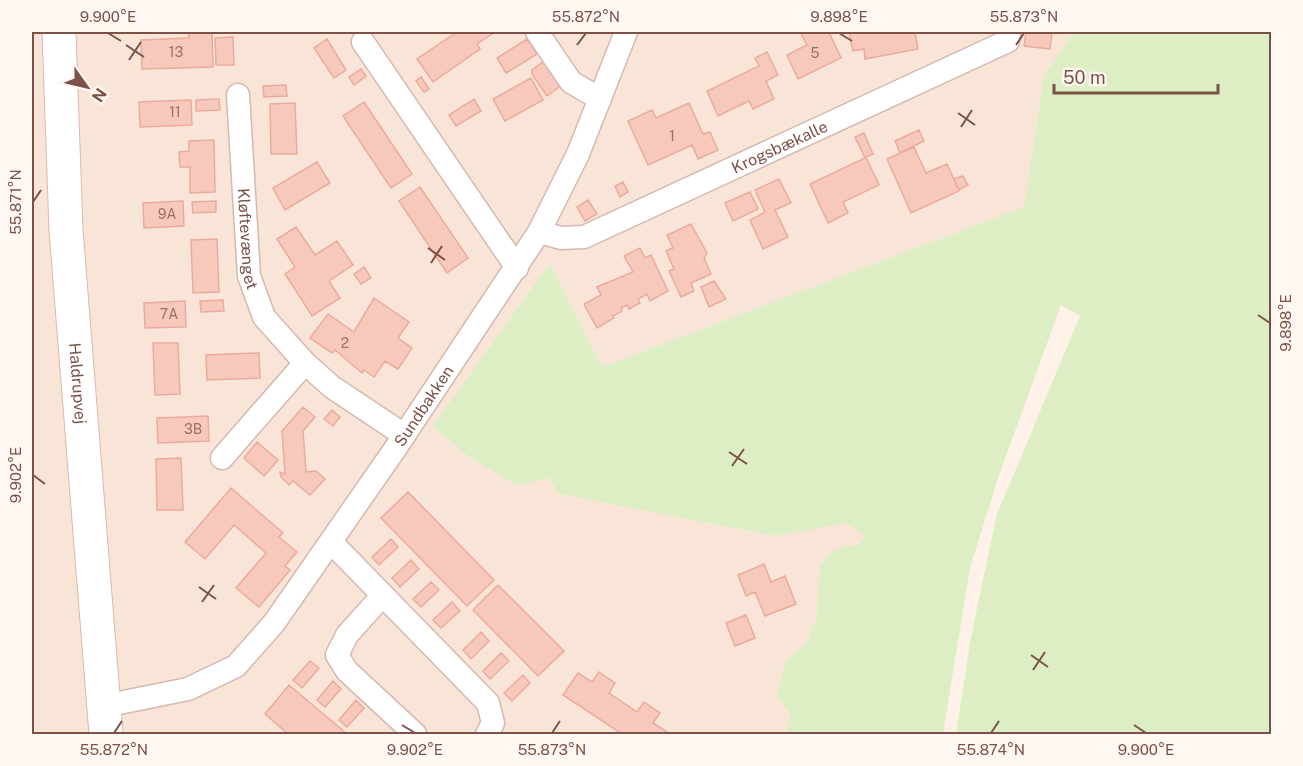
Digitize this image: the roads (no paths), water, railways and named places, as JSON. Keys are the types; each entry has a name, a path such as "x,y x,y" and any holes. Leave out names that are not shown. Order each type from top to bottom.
{"main road":[{"name":"Haldrupvej","path":"59,32 66,230 105,720"}],"street":[{"path":"537,32 571,82 600,99"},
{"name":"Sundbakken","path":"105,720 188,689 236,666 274,623 404,435 539,232 578,154 624,32"},
{"name":"Krogsbækalle","path":"539,232 561,238 584,237 1008,40 1009,32"},
{"path":"363,42 517,268"},
{"name":"Kløftevænget","path":"238,95 249,276 264,317 305,363 332,387 404,435"},
{"path":"222,458 305,363"},
{"path":"331,542 488,703 493,723 487,735"},
{"path":"382,596 347,635 337,655 347,671 415,735"}]}
